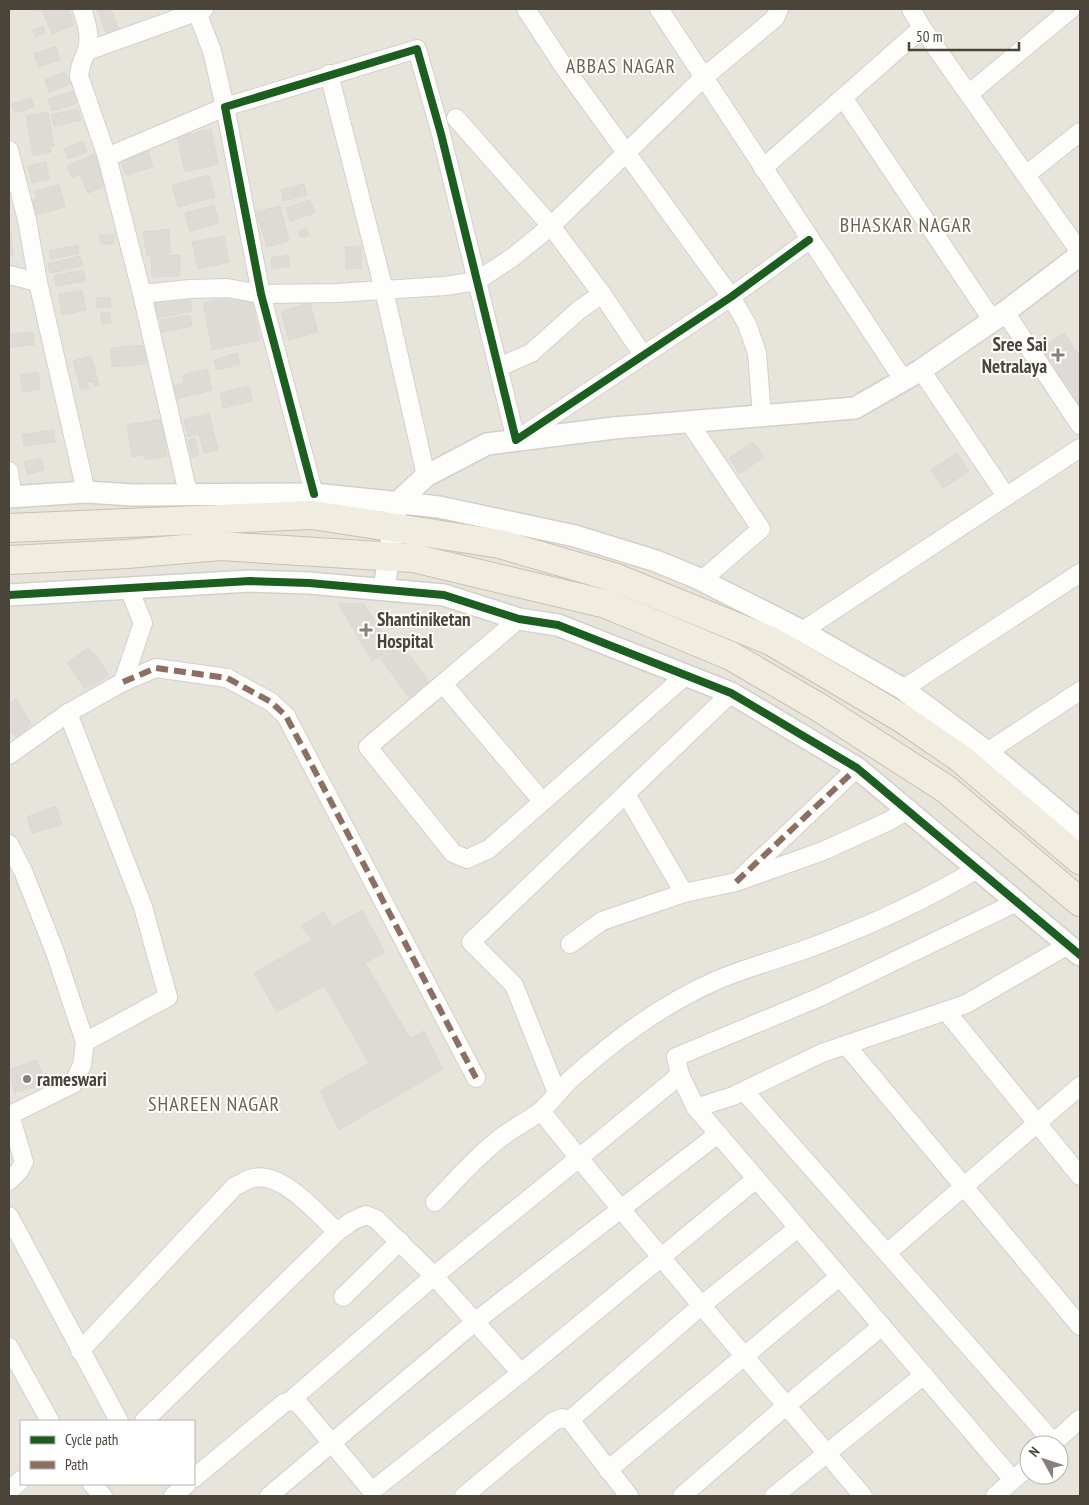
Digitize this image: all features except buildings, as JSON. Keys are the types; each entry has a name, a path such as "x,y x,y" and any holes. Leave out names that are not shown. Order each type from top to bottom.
{"highway":[{"path":"9,528 312,515 395,515 616,578 771,641 903,718 960,758 1080,860"},
{"path":"9,560 127,554 220,546 389,556 413,558 606,604 731,656 820,708 946,789 1080,902"}],"street":[{"path":"82,9 90,35 87,51 80,62 79,76 107,157 142,294 188,493"},
{"path":"526,9 564,68 731,297 747,324 757,353 762,416"},
{"path":"660,9 809,240 1006,496"},
{"path":"142,294 190,288 227,288 261,294 384,290 445,286 477,281 513,258 551,226 703,78 774,18 779,9"},
{"path":"384,589 395,515 426,476 487,444 614,428 855,408 913,375 999,316 1080,254 970,93 922,28 911,9"},
{"path":"970,93 1071,9"},
{"path":"87,51 201,10 225,107 261,294 314,494"},
{"path":"762,168 844,99 922,28"},
{"path":"107,157 225,107 329,74 417,49 516,440"},
{"path":"329,74 384,290 426,476"},
{"path":"844,99 999,316 1080,425"},
{"path":"456,118 551,226 602,294 643,355"},
{"path":"1026,175 1080,132"},
{"path":"9,150 27,220 38,282 86,492"},
{"path":"516,440 731,297 809,240"},
{"path":"9,275 38,282"},
{"path":"499,367 531,353 579,310 602,294"},
{"path":"689,422 761,530 702,580"},
{"path":"802,631 1080,448"},
{"path":"9,471 11,497 86,492 133,495 188,493 314,494 395,515 439,507 575,536 656,561 702,580 802,631 903,689 1077,821"},
{"path":"903,689 1080,573"},
{"path":"9,595 250,581 384,589 444,595 519,619 558,625 629,651 685,676 731,693 857,768 909,809 1074,950 966,1004 822,1053 744,1091 696,1108"},
{"path":"122,682 143,623 129,589"},
{"path":"519,619 368,747 453,853 467,859 489,849 685,676"},
{"path":"9,755 68,713 122,682 156,668 227,678 272,702 286,716 476,1078"},
{"path":"444,684 542,801"},
{"path":"987,752 1080,691"},
{"path":"557,1092 514,985 471,942 731,693"},
{"path":"68,713 144,907 168,997 85,1042"},
{"path":"736,882 857,768"},
{"path":"626,794 684,893"},
{"path":"570,944 602,921 684,893 736,882 823,851 889,821 909,809"},
{"path":"9,844 23,871 55,952 85,1042 82,1065 73,1084 9,1113 24,1162 19,1171 9,1181"},
{"path":"436,1202 488,1148 541,1111 557,1092 629,1030 665,1007 715,982 760,964 811,948 859,927 953,884 979,868"},
{"path":"1013,1480 696,1108 680,1075 676,1057 820,997 1017,902"},
{"path":"946,1011 1080,1176"},
{"path":"846,1045 1080,1326"},
{"path":"195,1477 284,1403 290,1401 434,1276 680,1075"},
{"path":"888,1253 1080,1086"},
{"path":"744,1091 888,1253 1045,1435"},
{"path":"541,1111 862,1496"},
{"path":"269,1496 334,1444 476,1321 718,1134"},
{"path":"80,1351 236,1186 254,1177 276,1180 306,1203 337,1232"},
{"path":"290,1401 299,1404 334,1444 371,1495 756,1178"},
{"path":"145,1420 337,1232 352,1221 366,1215 376,1219 400,1241 476,1321 521,1373"},
{"path":"9,1216 118,1420"},
{"path":"570,1420 702,1305 798,1228"},
{"path":"343,1297 400,1241"},
{"path":"608,1470 839,1277"},
{"path":"682,1496 786,1405 882,1326"},
{"path":"9,1347 49,1420"},
{"path":"774,1496 924,1375"},
{"path":"464,1496 554,1421 562,1418 570,1420 629,1496"},
{"path":"1063,1435 1080,1419"},
{"path":"995,1496 1019,1475"},
{"path":"9,1491 20,1481"},
{"path":"93,1485 103,1496"},
{"path":"172,1496 186,1485"}],"shaded area":[{"path":"9,9 1080,9 1080,1496 9,1496"}],"marked path":[{"path":"123,682 156,668 227,678 271,702 286,716 476,1078"},
{"path":"736,882 857,768"}],"cycle path":[{"path":"314,494 261,294 225,107 417,49 441,134 516,440 731,297 809,240"},
{"path":"9,595 250,581 309,583 444,595 519,619 558,625 731,693 857,768 1080,955"}],"place":[{"name":"Sree Sai Netralaya","path":"1058,355"},
{"name":"Shantiniketan Hospital","path":"366,630"},
{"name":"rameswari","path":"27,1079"}],"district":[{"name":"ABBAS NAGAR","path":"621,66"},
{"name":"BHASKAR NAGAR","path":"906,225"},
{"name":"SHAREEN NAGAR","path":"214,1104"}]}
